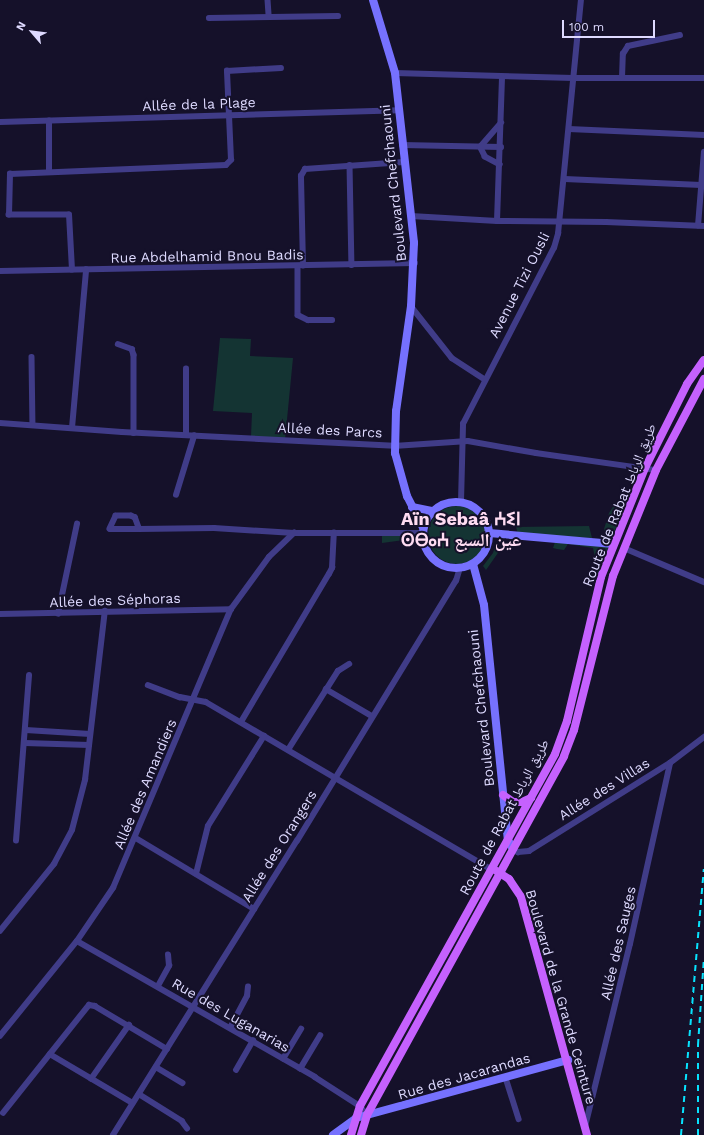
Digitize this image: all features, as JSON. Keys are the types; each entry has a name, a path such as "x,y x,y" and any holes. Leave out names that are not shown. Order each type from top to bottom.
{"main road":[{"name":"Route de Rabat طريق الرباط","path":"351,1135 360,1106 508,840 560,741 596,595 614,544 645,468 687,384 704,360"},
{"name":"Route de Rabat طريق الرباط","path":"361,1135 367,1115 570,743 607,595 624,548 656,470 704,379"},
{"path":"503,795 513,802 522,802 531,798"},
{"path":"491,869 500,872"},
{"name":"Boulevard de la Grande Ceinture","path":"500,872 515,885 522,897 568,1060 586,1131"}],"street":[{"path":"268,0 269,16"},
{"name":"Boulevard Chefchaouni","path":"373,0 395,73 415,263 394,446 402,484 423,531"},
{"name":"Avenue Tizi Ousli","path":"461,502 460,440 462,424 484,379 554,248 561,221 573,78 582,0"},
{"path":"209,18 338,16"},
{"path":"622,78 622,54 626,47 645,41 680,36"},
{"path":"72,270 69,216 9,215 10,174 49,171 226,165 231,160 227,71 281,68"},
{"path":"395,73 502,77 704,78"},
{"path":"497,221 501,147 502,77"},
{"name":"Allée de la Plage","path":"0,122 399,110"},
{"path":"49,120 49,171"},
{"path":"480,147 501,122"},
{"path":"569,129 704,135"},
{"path":"402,146 501,147"},
{"path":"480,147 485,158 500,165"},
{"path":"411,216 497,221 561,221 701,226 701,185 704,152"},
{"path":"332,320 308,320 298,315 303,171 309,167 404,162"},
{"path":"350,165 352,265"},
{"path":"565,179 701,185"},
{"name":"Rue Abdelhamid Bnou Badis","path":"0,271 415,263"},
{"path":"72,428 86,270"},
{"path":"411,306 452,358 484,379"},
{"path":"118,344 132,348 134,355 134,433"},
{"path":"32,357 33,425"},
{"path":"186,368 186,435"},
{"name":"Allée des Parcs","path":"0,423 134,433 394,446 460,440 656,470"},
{"path":"176,495 194,436"},
{"path":"461,502 478,509 484,516 490,533 488,545 482,556 473,564 460,568 441,565 433,560 427,552 423,531 432,512 445,503 461,502"},
{"path":"412,507 432,512"},
{"path":"138,529 134,518 131,516 116,516 110,529 138,529 214,528 294,532 423,531"},
{"path":"58,614 77,524"},
{"name":"Allée des Amandiers","path":"0,1036 78,941 113,888 136,838 231,609 269,557 294,532"},
{"path":"241,722 329,574 334,532"},
{"path":"490,533 614,544"},
{"path":"624,548 704,582"},
{"name":"Boulevard Chefchaouni","path":"473,564 484,605 508,840 513,849"},
{"name":"Allée des Orangers","path":"113,1135 456,581 460,568"},
{"name":"Allée des Séphoras","path":"0,614 58,614 105,611 231,609"},
{"path":"0,931 54,864 67,842 77,816 89,745 105,611"},
{"path":"288,750 340,668 349,664"},
{"path":"16,841 26,743 29,676"},
{"path":"148,685 206,702 491,869"},
{"path":"326,689 372,716"},
{"path":"26,730 90,734"},
{"path":"196,874 208,826 264,736"},
{"name":"Allée des Villas","path":"513,849 521,852 529,851 670,763 704,737"},
{"path":"26,743 89,745"},
{"name":"Allée des Sauges","path":"586,1131 630,944 670,763"},
{"path":"136,838 254,909"},
{"name":"Rue des Luganarias","path":"78,941 284,1059 360,1106 367,1115"},
{"path":"158,986 169,966 168,955"},
{"path":"230,1028 247,996 248,987"},
{"path":"3,1113 89,1005 95,1006 129,1025 167,1049"},
{"path":"91,1078 129,1025"},
{"path":"284,1059 301,1029"},
{"path":"300,1069 320,1036"},
{"path":"236,1070 253,1041"},
{"path":"50,1054 133,1103"},
{"name":"Rue des Jacarandas","path":"356,1118 568,1060"},
{"path":"156,1067 183,1083"},
{"path":"506,1078 519,1119"},
{"path":"139,1094 182,1121 187,1128"},
{"path":"333,1135 356,1118"}],"green space":[{"path":"220,338 251,339 250,356 293,358 285,440 251,436 252,413 213,411"},
{"path":"623,501 626,503 612,536 606,535 604,529 609,513 616,502"},
{"path":"451,506 463,506 478,514 486,529 486,541 478,556 463,564 451,564 436,556 428,541 428,529 436,514"},
{"path":"589,526 592,538 518,534 516,527"},
{"path":"382,534 405,534 404,540 382,543"},
{"path":"555,542 609,546 598,577 592,572 595,558 593,548 568,544 564,550 557,549 553,548"},
{"path":"496,543 500,550 486,570 483,566 493,553"}],"railway":[{"path":"681,1135 704,869"},
{"path":"698,1135 698,1045 704,958"}],"district":[{"name":"Aïn Sebaâ ⵄⵉⵏ ⵙⴱⴰⵄ عين السبع","path":"461,530"}]}
